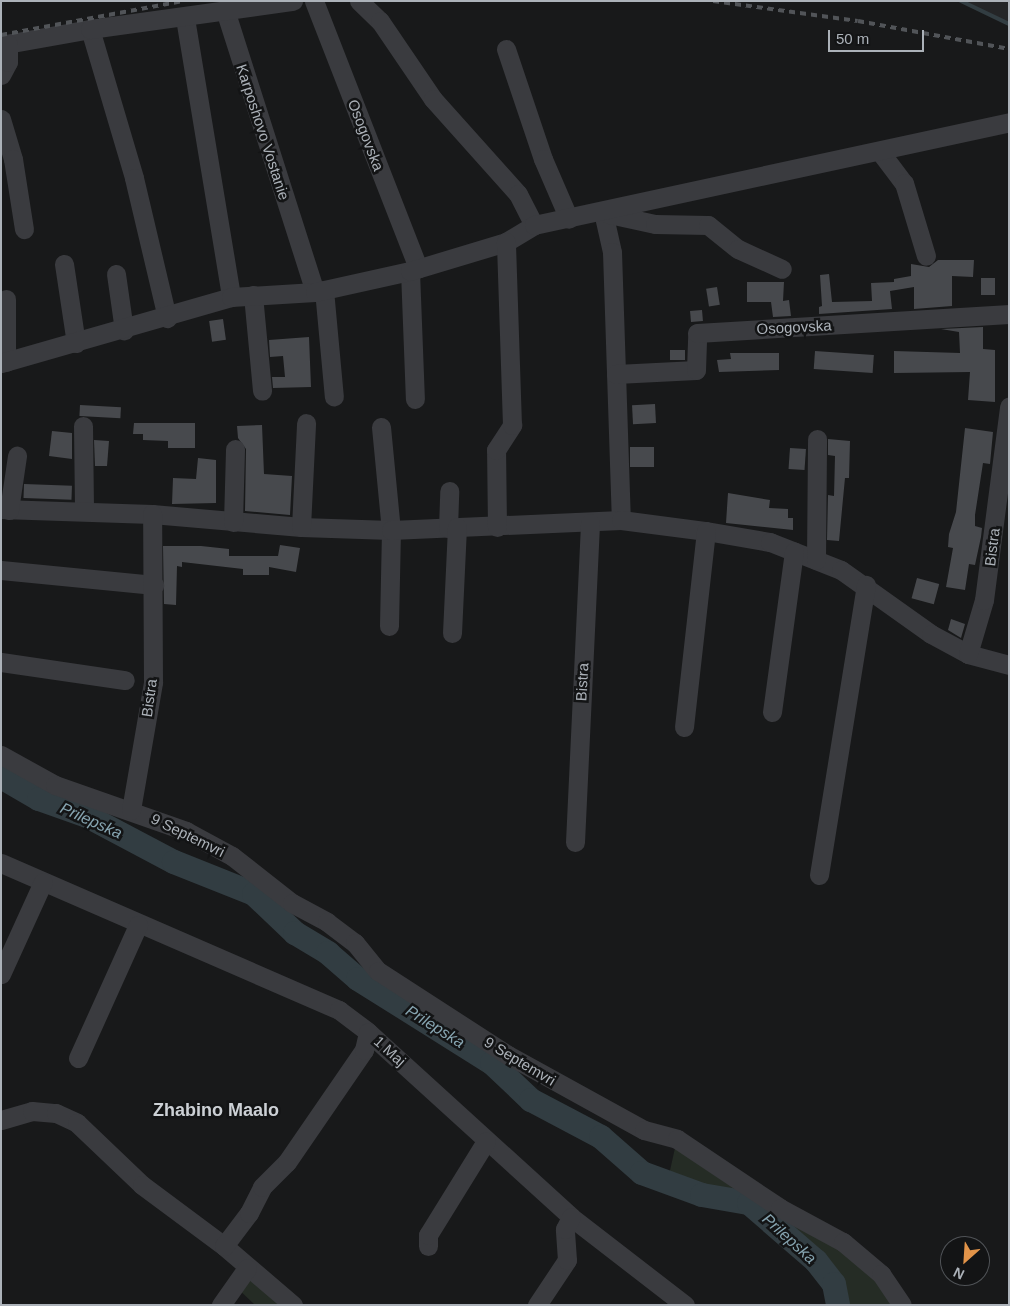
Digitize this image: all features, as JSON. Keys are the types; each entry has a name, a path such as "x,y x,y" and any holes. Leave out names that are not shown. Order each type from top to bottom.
{"street":[{"path":"1,75 8,62 5,45 90,29 185,18 225,10 293,1"},
{"name":"Osogovska","path":"314,1 414,270 415,399"},
{"path":"359,1 380,21 433,99 518,194 534,225"},
{"name":"Karposhovo Vostanie","path":"225,10 320,291"},
{"path":"185,18 231,297"},
{"path":"90,29 134,178 167,318"},
{"path":"506,49 543,159 569,219"},
{"path":"1,119 13,159 24,229"},
{"path":"6,299 3,363 167,318 231,297 320,291 414,270 506,242 534,225 881,152 1009,122"},
{"path":"881,152 904,183 926,256"},
{"path":"603,212 655,224 708,225 738,249 782,269"},
{"path":"603,212 612,252 621,520"},
{"path":"497,527 496,450 512,425 506,242"},
{"path":"64,264 76,343"},
{"path":"116,274 124,330"},
{"path":"320,291 334,397"},
{"path":"253,295 262,390"},
{"name":"Osogovska","path":"616,374 696,370 697,333 1009,314"},
{"name":"Bistra","path":"968,654 984,600 1009,407"},
{"path":"301,527 306,423"},
{"path":"84,426 84,511"},
{"path":"381,427 391,530 389,626"},
{"path":"816,560 817,438"},
{"path":"233,522 235,449"},
{"path":"17,456 5,509 152,514 301,527 391,530 590,523 621,520 706,531 770,542 816,560 866,585 910,620 968,654 1009,665"},
{"path":"448,491 453,528 452,633"},
{"name":"Bistra","path":"131,810 153,682 154,585 152,514"},
{"name":"Bistra","path":"575,842 590,523"},
{"path":"684,727 706,531"},
{"path":"772,712 794,551"},
{"path":"1,570 154,585"},
{"path":"819,875 866,585"},
{"name":"Bistra","path":"1,662 125,680"},
{"name":"9 Septemvri","path":"1,755 55,785 131,810 186,831 232,856 292,903 328,922 354,943 378,971 508,1055 644,1130 677,1139 780,1208 842,1242 881,1274 902,1305"},
{"name":"1 Maj","path":"1,864 138,925 339,1010 368,1032 571,1217 684,1305"},
{"path":"1,974 42,882"},
{"path":"78,1058 138,925"},
{"path":"224,1246 249,1213 262,1187 287,1162 364,1050 368,1032"},
{"path":"1,1120 32,1111 67,1117 103,1145 142,1185 224,1246 247,1268 292,1305"},
{"path":"428,1246 428,1235 486,1141"},
{"path":"537,1305 567,1260 565,1230 571,1217"},
{"path":"221,1305 247,1268"}],"shaded area":[{"path":"1009,1 1009,24 962,2"},
{"path":"677,1139 822,1231 902,1305 838,1305 834,1284 816,1262 749,1203 667,1184"},
{"path":"247,1268 293,1305 255,1305 235,1286"}],"building":[{"path":"938,260 974,260 973,277 952,276 952,306 914,309 914,287 890,291 892,309 819,314 819,307 822,306 820,275 829,274 832,302 872,301 871,283 894,282 894,279 911,276 911,264 929,267"},
{"path":"981,278 995,278 995,295 981,295"},
{"path":"747,282 784,282 783,301 789,300 791,316 773,317 771,302 747,302"},
{"path":"717,287 720,305 709,306 706,289"},
{"path":"702,310 703,321 691,322 690,311"},
{"path":"223,319 226,340 212,342 209,321"},
{"path":"983,327 983,349 995,350 995,402 968,400 970,372 894,373 894,351 960,353 959,332 941,329"},
{"path":"309,337 311,387 273,388 272,377 285,377 283,356 270,357 269,340"},
{"path":"670,350 685,350 685,360 670,360"},
{"path":"815,351 874,355 873,373 814,369"},
{"path":"730,353 779,353 779,370 719,372 717,360 731,359"},
{"path":"655,404 656,423 633,424 632,405"},
{"path":"80,405 121,407 120,418 79,416"},
{"path":"134,423 195,423 195,448 168,448 168,441 143,440 143,434 133,434"},
{"path":"262,425 264,474 292,476 290,515 245,511 246,449 238,438 237,426"},
{"path":"965,428 993,432 990,464 983,463 975,515 975,526 982,528 981,537 975,565 969,564 965,590 946,587 953,548 948,547 949,534 956,512"},
{"path":"52,431 72,433 72,459 49,456"},
{"path":"828,439 850,441 849,478 845,478 839,541 827,540 828,495 834,496 835,456 828,455"},
{"path":"94,440 109,441 107,466 95,466"},
{"path":"630,447 654,447 654,467 630,467"},
{"path":"790,448 806,449 804,470 789,469"},
{"path":"198,458 216,460 216,503 172,504 173,478 196,479"},
{"path":"24,484 72,486 71,500 24,498"},
{"path":"728,493 770,500 769,508 788,509 788,518 793,518 793,530 726,523"},
{"path":"280,545 300,548 296,572 269,567 269,575 243,575 243,569 182,562 182,567 177,566 176,605 164,604 163,546 201,546 229,549 229,556 278,556"},
{"path":"917,578 939,584 934,604 912,598"},
{"path":"951,619 965,624 961,638 948,630"}],"waterway":[{"path":"961,1 1009,24"},
{"name":"Prilepska","path":"1,777 39,799 87,816 174,862 254,894 295,933 328,953 358,979 492,1063 531,1100 601,1137 642,1173 702,1195 749,1203 816,1261 834,1284 838,1305"}],"railway":[{"path":"1,35 183,1"},
{"path":"713,1 858,21 1009,49"}],"district":[{"name":"Zhabino Maalo","path":"216,1110"}]}
